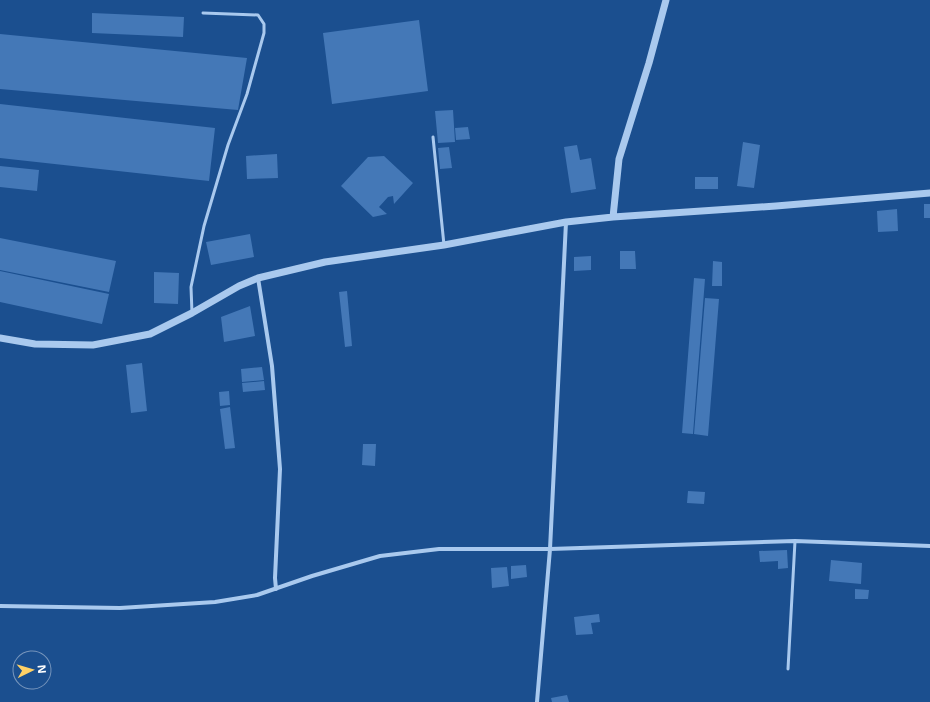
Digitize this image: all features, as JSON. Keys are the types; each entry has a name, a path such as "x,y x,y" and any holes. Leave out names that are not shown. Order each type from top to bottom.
{"street":[{"path":"613,217 619,159 649,63 666,0"},
{"path":"0,338 35,344 92,345 150,334 192,313 239,286 258,278 325,262 444,245 566,222 613,217 776,206 930,193"},
{"path":"537,702 550,548 566,222"},
{"path":"258,278 272,366 280,469 275,578 276,589"},
{"path":"0,606 120,608 214,602 257,595 312,576 380,556 439,549 550,548 795,541 930,546"}],"lane":[{"path":"192,313 191,287 204,226 228,146 247,94 264,33 264,24 258,15 203,13"},
{"path":"433,137 444,245"},
{"path":"788,669 795,541"}],"building":[{"path":"92,13 184,17 183,37 92,33"},
{"path":"419,20 428,91 332,104 323,33"},
{"path":"0,34 247,58 238,110 0,89"},
{"path":"0,104 215,128 209,181 0,158"},
{"path":"453,110 455,142 438,143 435,111"},
{"path":"468,127 470,139 456,140 455,128"},
{"path":"743,142 760,145 754,188 737,186"},
{"path":"577,145 580,160 591,158 596,189 571,193 564,147"},
{"path":"449,147 452,168 440,169 438,148"},
{"path":"277,154 278,178 247,179 246,156"},
{"path":"384,156 413,183 394,204 393,196 388,197 379,207 387,214 373,217 341,186 368,157"},
{"path":"0,166 39,170 37,191 0,187"},
{"path":"695,177 718,177 718,189 695,189"},
{"path":"924,204 930,204 930,218 924,218"},
{"path":"897,209 898,231 878,232 877,211"},
{"path":"250,234 254,257 211,265 206,242"},
{"path":"0,238 116,261 109,292 0,270"},
{"path":"620,251 635,251 636,269 620,269"},
{"path":"591,256 591,270 574,271 574,257"},
{"path":"713,261 722,262 722,286 712,286"},
{"path":"0,271 109,294 102,324 0,302"},
{"path":"154,272 179,273 178,304 154,303"},
{"path":"694,278 705,279 693,434 682,433"},
{"path":"347,291 352,346 345,347 339,292"},
{"path":"705,298 719,299 708,436 694,434"},
{"path":"250,306 255,336 224,342 221,317"},
{"path":"142,363 147,411 131,413 126,365"},
{"path":"262,367 264,380 242,382 241,369"},
{"path":"264,381 265,390 243,392 242,383"},
{"path":"229,391 230,405 220,406 219,392"},
{"path":"230,407 235,448 225,449 220,409"},
{"path":"363,444 376,444 375,466 362,465"},
{"path":"688,491 705,492 704,504 687,503"},
{"path":"787,550 788,568 778,569 778,561 760,562 759,551"},
{"path":"831,560 862,563 861,584 829,581"},
{"path":"526,565 527,577 511,579 511,566"},
{"path":"507,567 509,586 492,588 491,568"},
{"path":"855,589 869,590 868,599 855,599"},
{"path":"599,614 600,622 591,623 593,634 576,635 574,617"},
{"path":"567,695 569,702 552,702 551,698"}]}
